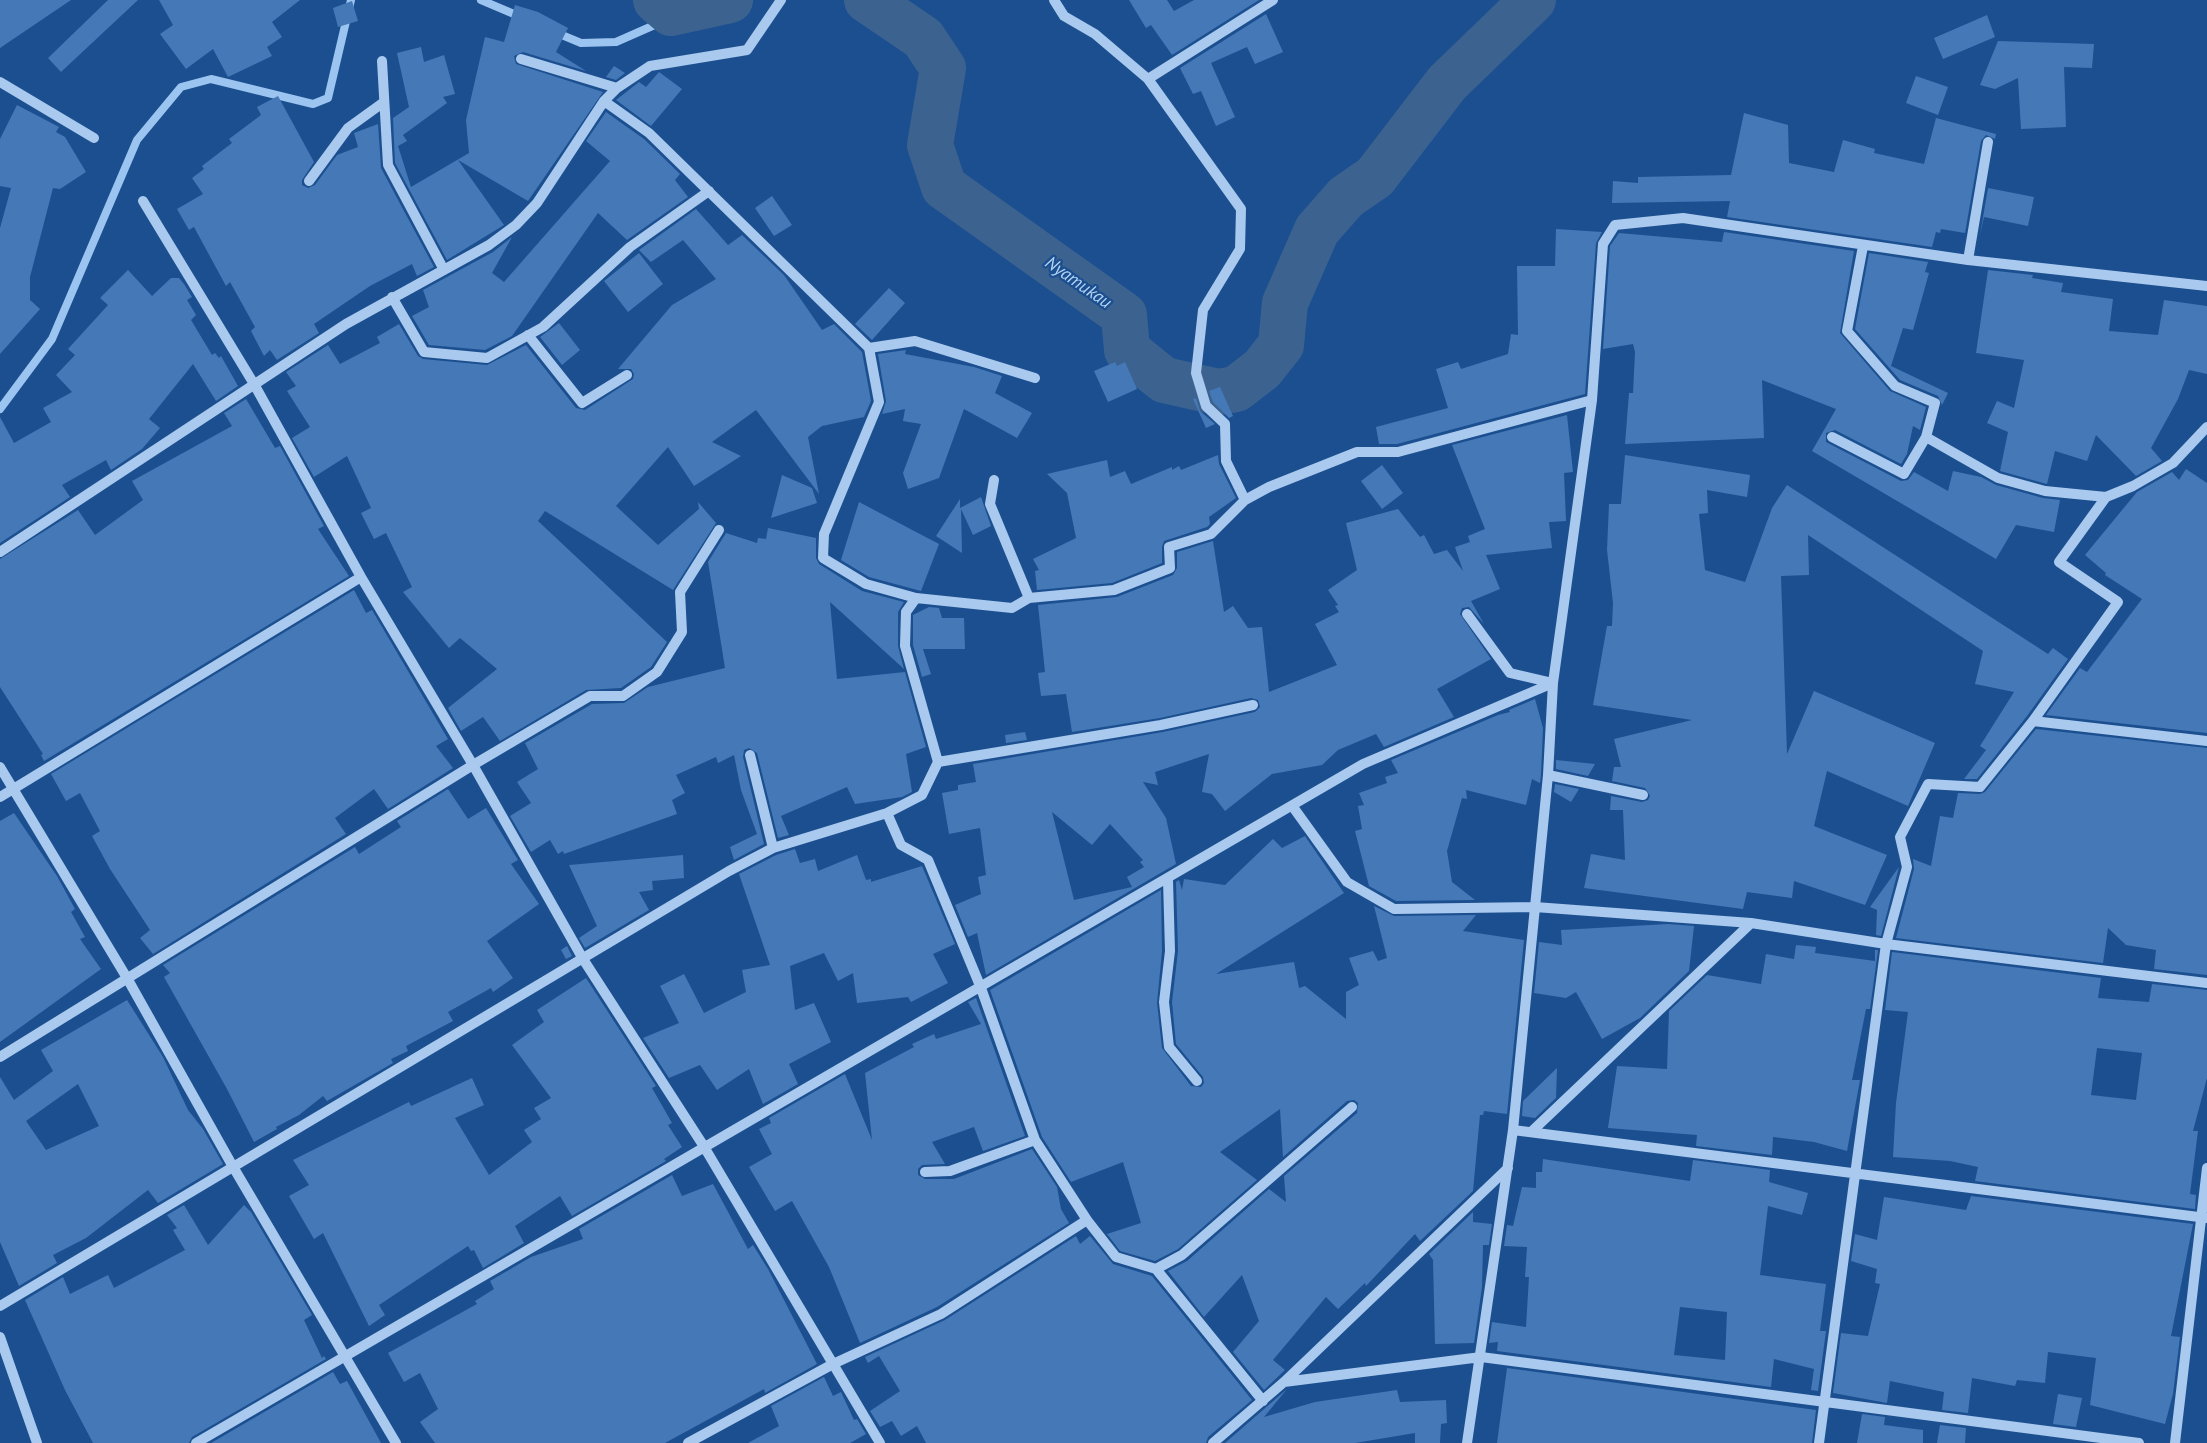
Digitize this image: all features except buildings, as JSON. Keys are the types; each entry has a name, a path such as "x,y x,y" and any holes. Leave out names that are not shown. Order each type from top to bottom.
{"street":[{"path":"1054,0 1064,16 1095,34 1148,79 1240,209 1240,249 1203,310 1196,373 1206,406 1225,424 1226,461 1245,500"},
{"path":"1148,79 1273,0"},
{"path":"0,552 254,384 392,297 489,244 516,225 530,210 604,101 617,88 650,66 747,50 781,2"},
{"path":"521,59 617,88"},
{"path":"382,61 388,165 444,270"},
{"path":"0,82 94,138"},
{"path":"604,101 649,133 869,348 879,402 824,534 823,558 866,584 916,598 1012,608 1029,598 1114,590 1170,568 1169,547 1211,534 1245,500 1269,487 1357,452 1398,452 1592,400"},
{"path":"309,181 348,128 384,102"},
{"path":"1968,260 1988,142"},
{"path":"392,297 424,352 487,358 543,327 630,248 709,191"},
{"path":"143,201 254,384 361,577 473,765 583,959 703,1145 880,1443"},
{"path":"1467,1443 1513,1130 1548,775 1553,683 1592,400 1603,244 1615,225 1683,218 1968,260 2207,286"},
{"path":"1832,436 1904,474 1926,437 1935,403 1895,386 1847,331 1863,246"},
{"path":"528,335 582,403 627,375"},
{"path":"869,348 915,341 1035,378"},
{"path":"1819,1443 1886,944 1907,867 1900,837 1928,784 1980,787 2033,721 2118,602 2059,562 2106,497 2173,463 2207,427"},
{"path":"1926,437 1998,478 2045,491 2106,497"},
{"path":"994,480 990,504 1029,598"},
{"path":"0,1057 473,765 590,696 623,696 657,672 682,632 680,592 719,530"},
{"path":"0,797 361,577"},
{"path":"0,1306 729,871 774,848 887,813 922,795 938,762 905,646 906,612 916,598"},
{"path":"1467,614 1510,673 1553,683"},
{"path":"196,1443 703,1145 981,988 1363,764 1553,683"},
{"path":"938,762 1161,725 1253,705"},
{"path":"2033,721 2207,741"},
{"path":"750,755 774,848"},
{"path":"0,767 127,978 232,1166 396,1443"},
{"path":"1548,775 1642,795"},
{"path":"1293,807 1347,882 1394,909 1535,907 1751,922 1886,944 2207,983"},
{"path":"887,813 901,845 928,860 981,988 1035,1140 1088,1220 1116,1257 1156,1269 1263,1401"},
{"path":"1168,880 1170,951 1164,1002 1169,1047 1197,1081"},
{"path":"1531,1132 1751,922"},
{"path":"1156,1269 1182,1255 1352,1107"},
{"path":"1513,1130 2204,1218"},
{"path":"925,1172 950,1171 1035,1140"},
{"path":"1213,1443 1284,1382 1508,1168"},
{"path":"2175,1443 2204,1218 2207,1168"},
{"path":"687,1443 833,1364 941,1314 1088,1220"},
{"path":"0,1340 37,1443"},
{"path":"1284,1382 1480,1357 2139,1443"}],"waterway":[{"path":"0,409 52,339 137,140 181,87 211,79 313,104 328,98 351,0"},
{"path":"481,0 521,17"},
{"name":"Nyamukau","path":"656,0 671,13 730,0"},
{"name":"Nyamukau","path":"867,0 923,38 943,68 930,145 944,187 1124,315 1127,350 1164,380 1218,392 1236,389 1262,369 1281,345 1285,303 1317,230 1346,197 1375,177 1447,83 1533,0"},
{"path":"557,33 581,43 616,42 666,20 671,13"}]}
